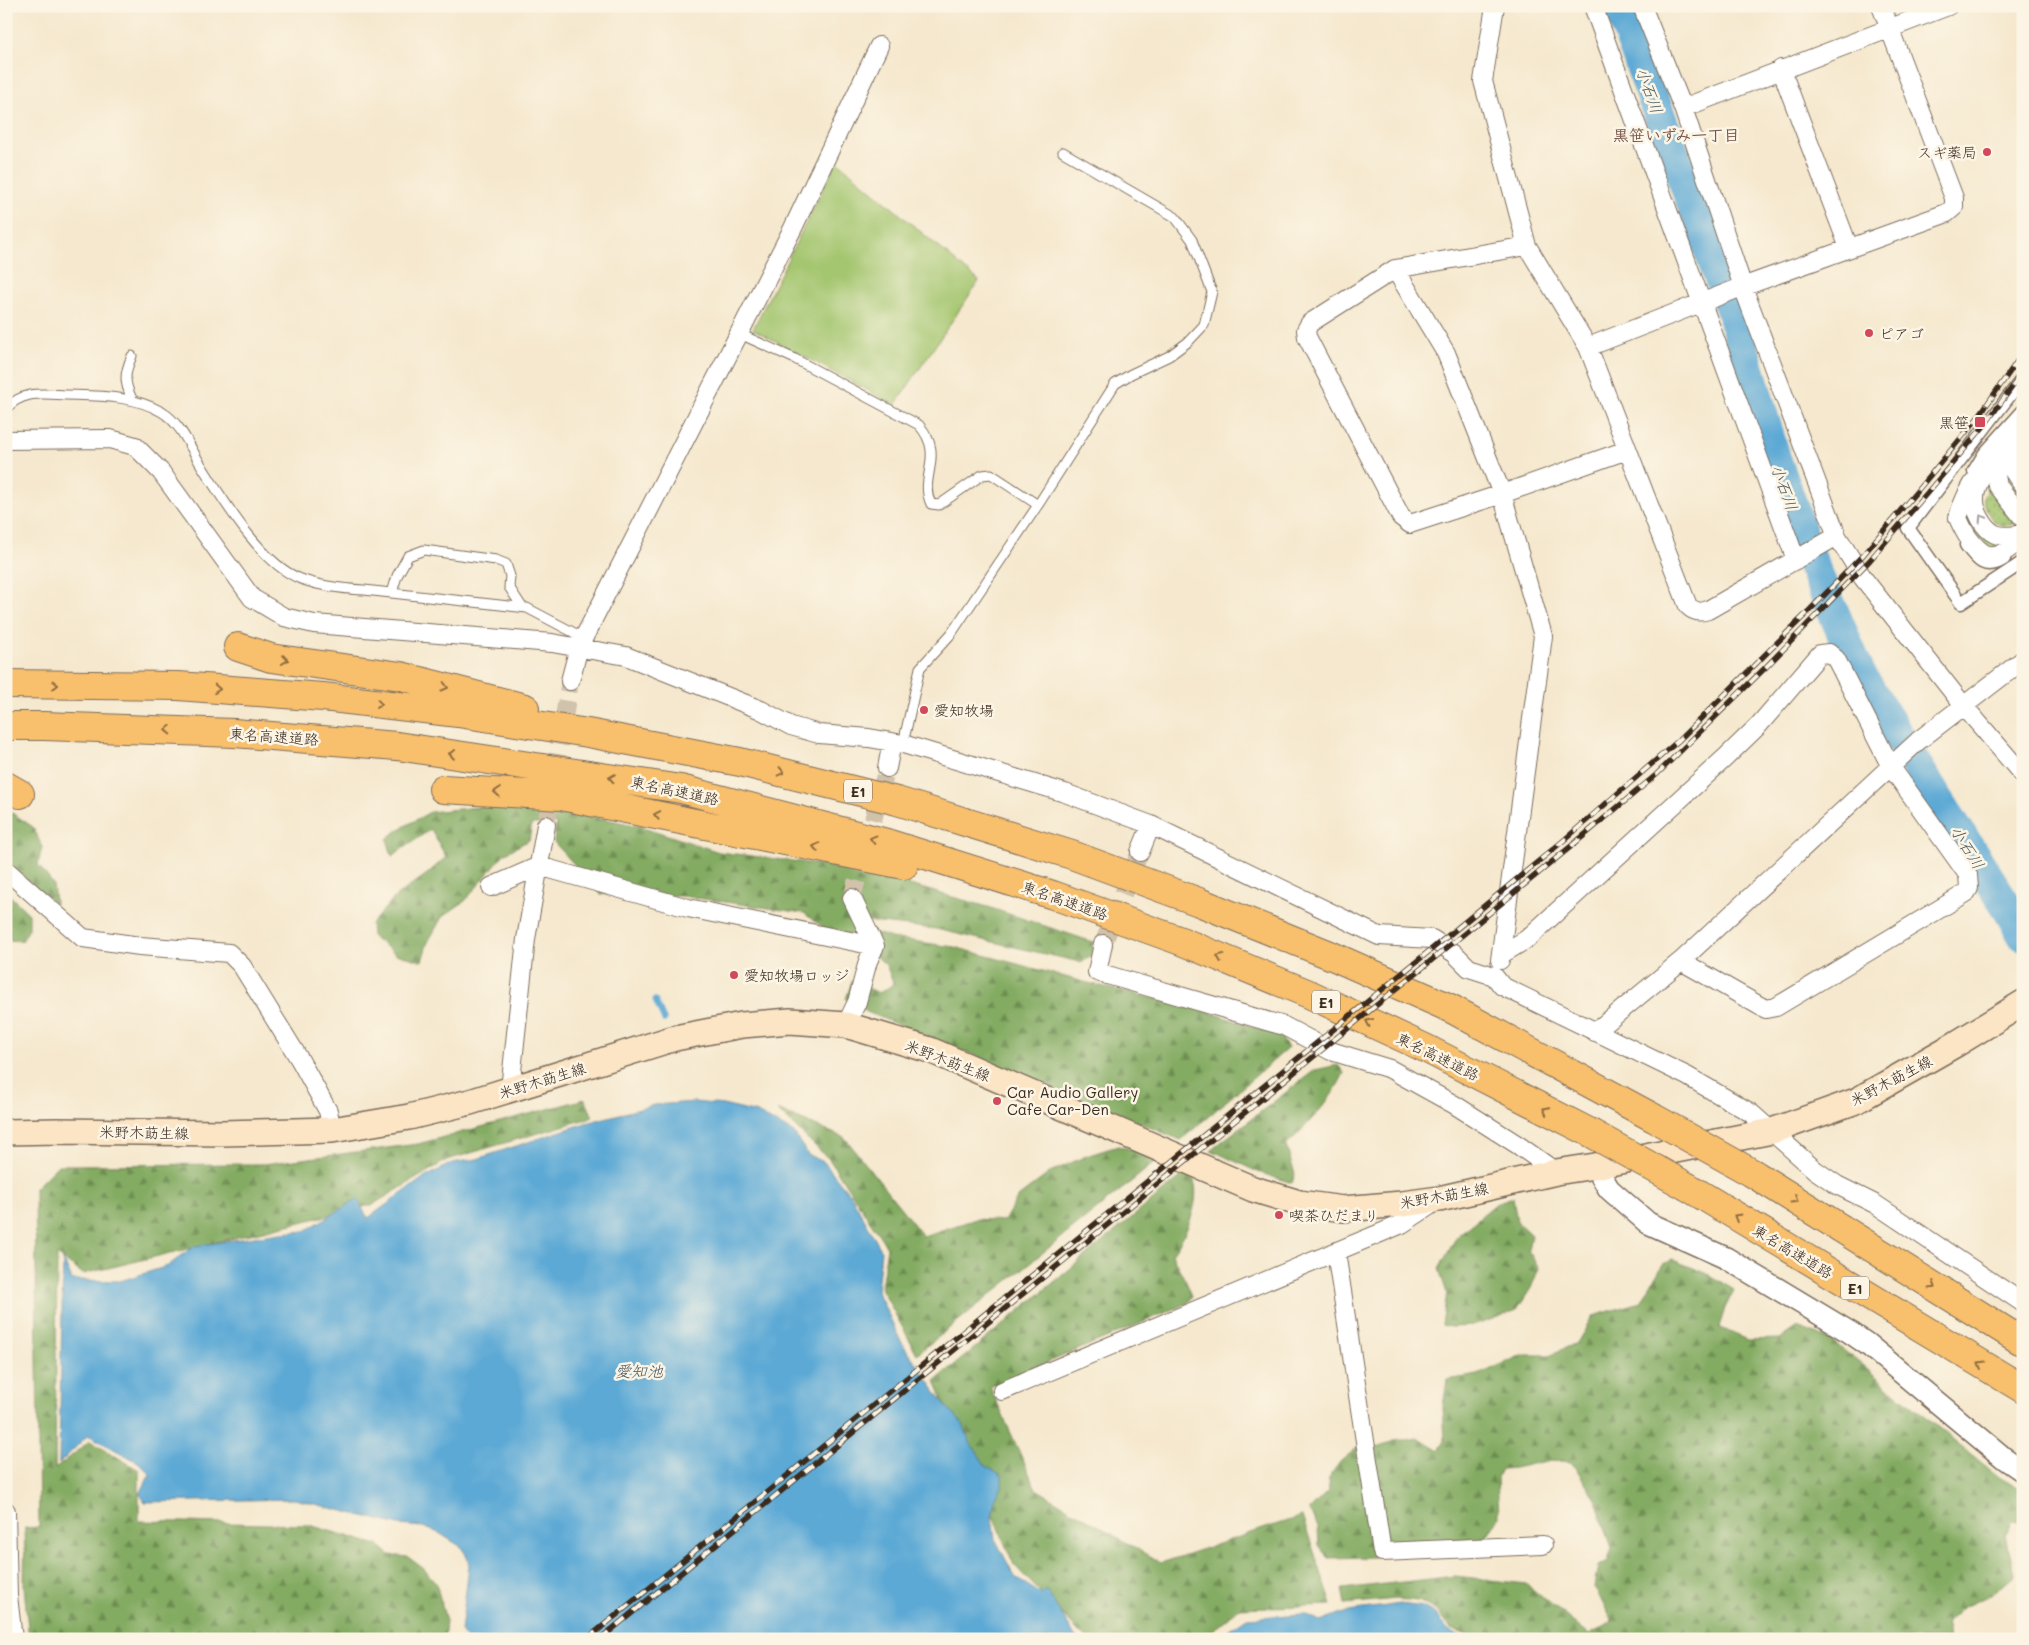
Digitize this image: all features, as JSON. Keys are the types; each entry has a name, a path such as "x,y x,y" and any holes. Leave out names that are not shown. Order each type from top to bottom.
{"highway":[{"path":"238,647 271,658 401,676 740,762"},
{"name":"E1","path":"6,684 178,686 323,697 458,713 588,733 740,762 819,780 1072,854 1199,902 1330,955 1450,1008 1754,1174 2023,1342"},
{"name":"東名高速道路","path":"6,726 234,732 397,746 682,789 887,843 1053,895 1181,942 1309,994 1425,1048 1589,1132 1688,1187 2023,1389"},
{"path":"443,789 561,796 1053,895"}],"main road":[{"name":"米野木莇生線","path":"6,1132 222,1133 332,1130 409,1117 510,1090 675,1038 742,1025 790,1021 846,1025 930,1050 1253,1189 1299,1203 1343,1208 1402,1204 1439,1199 1556,1172 1772,1131 1856,1101 2023,1003"}],"street":[{"path":"1495,6 1483,81 1484,91 1527,246 1588,347 1688,606 1692,610 1702,612 1708,610 1832,539"},
{"path":"1593,6 1705,301 1799,558"},
{"path":"1642,6 1683,108 1738,289 1832,539 1964,705 2023,775"},
{"path":"1588,347 1705,301 1947,213 1954,207 1954,198 1881,6"},
{"path":"1683,108 1781,69 1890,30 1948,6"},
{"path":"570,682 581,643 793,228 879,46"},
{"path":"1781,69 1849,248"},
{"path":"1527,246 1395,269 1310,323 1306,330 1307,337 1403,520 1410,524 1627,450"},
{"path":"1395,269 1446,353 1502,494 1543,636 1502,954 1494,976"},
{"path":"2023,378 1908,528 1961,604 2023,562"},
{"path":"2023,411 1985,453 1960,497 1954,515 1955,527 1964,542 1976,559 1986,565 1999,562 2023,546"},
{"path":"2018,432 1971,484 1958,518 1976,549 1988,556 2001,554 2023,539"},
{"path":"2018,432 2008,453 2008,463 2023,485"},
{"path":"6,440 110,439 136,446 162,472 252,598 284,618 314,624 552,643 581,643 626,656 761,710 791,726 818,734 869,738 897,743 1065,792 1150,825 1379,936 1432,939 1454,953 1469,968 1494,976 1502,986 1688,1076 1751,1114 1815,1170 1837,1185 1875,1204 2023,1303"},
{"path":"1994,458 1998,486 2023,518"},
{"path":"1994,458 1979,481 1974,497 1976,510 1984,524 1995,534 2005,536 2023,534"},
{"path":"1502,954 1526,939 1732,750 1758,726 1820,654 1829,653 1836,659 1891,767 1968,876 1969,888 1966,893 1776,1007 1766,1009 1681,961"},
{"path":"1596,1032 1681,961 1918,741 2023,660"},
{"path":"887,768 897,743"},
{"path":"1140,852 1150,825"},
{"path":"510,1090 526,939 546,826"},
{"path":"491,887 539,866 688,908 875,946"},
{"path":"6,870 83,938 140,946 229,953 242,966 300,1060 328,1111 332,1130"},
{"path":"852,898 875,946"},
{"path":"1103,944 1097,972 1284,1026 1331,1051 1390,1069 1510,1140 1556,1172"},
{"path":"846,1025 857,1002 868,961 875,946"},
{"path":"1595,1166 1609,1189 1648,1223 1726,1258 1851,1333 1867,1344 2004,1458 2023,1471"},
{"path":"1002,1391 1402,1224 1439,1199"},
{"path":"1336,1252 1382,1552 1543,1545"},
{"path":"6,1511 8,1596 13,1639"}],"lane":[{"path":"897,743 920,668 951,634 1038,505 1115,384 1130,374 1169,356 1188,342 1204,325 1212,292 1192,240 1175,217 1063,152"},
{"path":"740,334 795,359 919,425 928,436 932,450 928,496 931,504 939,505 982,475 991,474 1038,505"},
{"path":"132,356 127,368 126,385 132,399"},
{"path":"6,409 12,402 28,394 132,399 163,412 179,429 213,483 270,560 300,579 339,589 527,608 581,643"},
{"path":"392,593 397,576 408,556 424,550 496,560 506,564 510,576 509,588 522,607"}],"green space":[{"path":"837,161 979,281 895,405 753,329"},
{"path":"2023,439 2023,471 2015,455"},
{"path":"1988,487 1992,488 2016,521 2014,524 2001,525 1996,523 1989,515 1983,498"},
{"path":"1967,510 1972,524 1980,534 1991,542 2004,546 1993,551 1967,528"},
{"path":"497,805 559,814 590,816 640,826 719,852 817,864 885,878 988,907 1093,942 1093,956 1080,962 936,929 852,920 862,928 891,938 954,947 1084,982 1203,1010 1280,1036 1288,1048 1181,1140 867,1012 846,999 852,981 879,993 894,984 886,965 855,936 825,929 804,913 682,896 601,894 554,842 556,823 532,824 529,840 504,854 465,901 442,917 427,944 422,961 396,954 372,936 371,924 395,897 427,874 446,857 431,829 392,856 387,839 398,830 430,812"},
{"path":"6,809 33,827 42,847 38,865 53,884 55,904 6,861"},
{"path":"6,892 29,914 29,929 22,941 6,940"},
{"path":"1338,1065 1344,1073 1339,1084 1318,1112 1286,1146 1295,1174 1292,1183 1258,1172 1211,1150 1315,1070"},
{"path":"585,1099 593,1117 447,1160 372,1205 83,1274 57,1255 55,1469 90,1441 139,1470 139,1521 309,1525 378,1545 390,1555 408,1557 424,1569 436,1583 446,1621 444,1639 29,1639 24,1586 25,1528 39,1527 35,1188 58,1165 264,1164 418,1144"},
{"path":"777,1110 845,1138 923,1236 976,1219 1004,1221 1018,1197 1051,1172 1086,1156 1118,1146 1163,1156 917,1354 881,1288 887,1247 829,1159"},
{"path":"1189,1170 1194,1179 1195,1201 1188,1225 1172,1254 1192,1296 1188,1303 990,1387 1036,1489 1161,1563 1302,1516 1332,1605 1239,1608 1203,1639 1086,1639 1014,1565 935,1381"},
{"path":"1513,1197 1517,1222 1531,1235 1528,1250 1539,1268 1531,1288 1517,1310 1473,1326 1451,1327 1442,1325 1447,1293 1439,1269 1457,1236 1498,1202"},
{"path":"1673,1260 1706,1273 1734,1290 1725,1308 1719,1327 1747,1340 1780,1339 1797,1327 1830,1339 1999,1477 2023,1491 2023,1523 2011,1519 2006,1535 2014,1575 1991,1595 1962,1608 1947,1622 1950,1639 1477,1639 1451,1629 1438,1612 1419,1601 1395,1599 1345,1604 1342,1589 1455,1576 1526,1584 1589,1635 1613,1622 1594,1587 1598,1567 1608,1562 1612,1548 1595,1498 1571,1462 1550,1460 1501,1469 1497,1477 1499,1517 1487,1537 1463,1539 1451,1543 1395,1546 1384,1538 1370,1449 1394,1441 1419,1438 1439,1450 1445,1441 1443,1407 1447,1380 1478,1375 1522,1355 1549,1355 1577,1343 1593,1316 1641,1302 1663,1264"},
{"path":"1362,1444 1374,1557 1328,1558 1319,1545 1318,1527 1309,1510 1328,1491 1331,1474 1341,1461"}],"water":[{"name":"愛知池","path":"694,1102 723,1105 757,1113 793,1132 808,1155 824,1162 852,1197 881,1250 877,1291 902,1343 946,1406 963,1424 970,1442 986,1466 1002,1475 1002,1487 995,1499 992,1518 995,1539 1015,1577 1041,1594 1046,1590 1077,1639 466,1639 461,1631 469,1566 467,1556 460,1546 439,1533 423,1527 399,1525 295,1499 145,1502 140,1494 150,1474 138,1462 88,1435 59,1464 63,1259 72,1280 120,1281 168,1266 194,1246 305,1231 357,1199 368,1218 422,1179 452,1163 477,1159 586,1123 654,1105"},
{"path":"1401,1604 1423,1607 1437,1615 1448,1631 1467,1639 1223,1639 1229,1630 1247,1618 1304,1614 1320,1622 1349,1611"}],"waterway":[{"name":"小石川","path":"1619,6 1732,311 1775,458 1813,565 1860,674 2023,935"},
{"path":"655,1000 664,1020"}],"tunnel":[{"path":"546,825 570,681"},
{"path":"852,898 887,768"},
{"path":"1103,944 1140,852"}],"railway":[{"path":"587,1639 1460,926 1563,841 1678,741 1863,555 1976,420 2023,353"},
{"path":"600,1639 1656,775 1766,667 1870,560 1984,426 2023,372"}],"place":[{"name":"スギ薬局","path":"1987,152"},
{"name":"ピアゴ","path":"1869,333"},
{"name":"黒笹","path":"1980,422"},
{"name":"愛知牧場","path":"924,710"},
{"name":"愛知牧場ロッジ","path":"734,975"},
{"name":"Car Audio Gallery Cafe Car-Den","path":"997,1101"},
{"name":"喫茶ひだまり","path":"1279,1215"}],"district":[{"name":"黒笹いずみ一丁目","path":"1676,134"}]}
